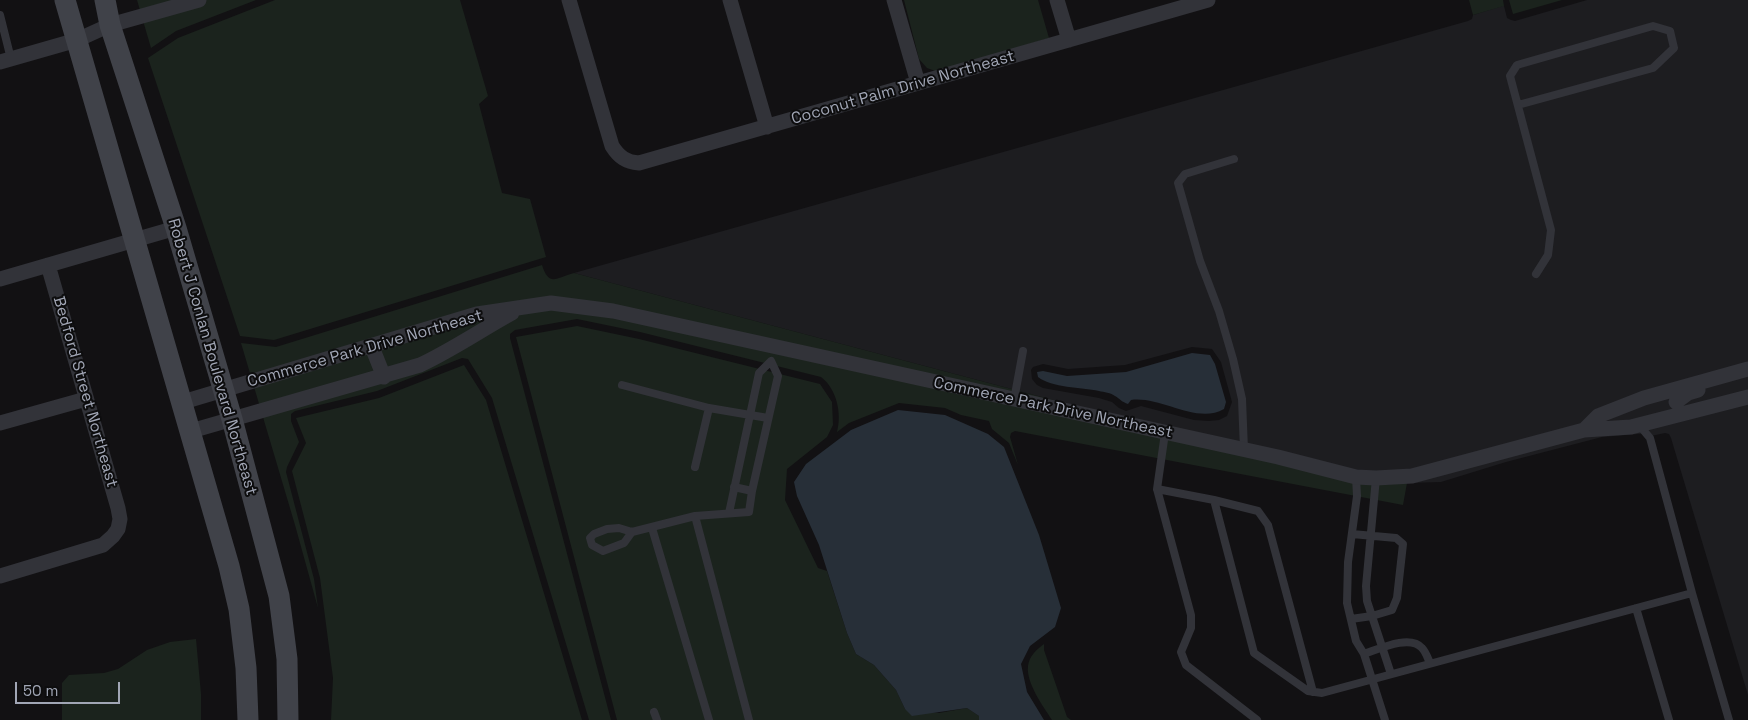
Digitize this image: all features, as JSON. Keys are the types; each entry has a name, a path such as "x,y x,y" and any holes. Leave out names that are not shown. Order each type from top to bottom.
{"main road":[{"path":"65,0 136,239 229,566 239,609 246,668 248,720"},
{"name":"Robert J Conlan Boulevard Northeast","path":"104,0 110,25 176,228 232,419 279,596 287,660 288,720"}],"street":[{"path":"6,60 77,40 110,25 199,0"},
{"name":"Coconut Palm Drive Northeast","path":"568,0 608,138 618,155 632,162 639,163 1208,0"},
{"path":"730,0 767,127"},
{"path":"894,0 918,83"},
{"path":"1057,0 1068,40"},
{"path":"0,279 176,228"},
{"name":"Bedford Street Northeast","path":"0,576 98,548 113,536 118,529 120,519 48,266"},
{"name":"Commerce Park Drive Northeast","path":"183,402 372,347 477,314 551,302 613,311 772,354 1014,400 1244,450 1356,477 1376,478 1412,476 1584,430 1639,425 1675,403 1748,369"},
{"name":"Commerce Park Drive Northeast","path":"191,431 384,377 420,365 447,353 482,329 520,308"},
{"path":"372,347 384,377"},
{"path":"1675,403 1688,393 1748,375"},
{"name":"Commerce Park Drive Northeast","path":"1584,430 1598,416 1634,402 1675,403 1748,397"},
{"path":"0,423 86,399"}],"lane":[{"path":"0,15 6,60"},
{"path":"1518,104 1653,68 1674,48 1670,31 1653,26 1518,65 1510,76 1551,230 1548,255 1536,274"},
{"path":"1234,159 1185,174 1178,183 1200,260 1219,311 1233,358 1242,399 1244,450"},
{"path":"1014,400 1023,351"},
{"path":"728,513 759,373 772,354"},
{"path":"632,532 624,543 603,551 592,545 590,538 594,534 607,529 619,528 632,532 695,516 749,512 778,376 772,354"},
{"path":"622,385 709,408 768,418"},
{"path":"695,467 709,408"},
{"path":"1639,425 1650,438 1728,720"},
{"path":"1165,433 1157,489 1191,615 1192,628 1181,652 1186,665 1257,720"},
{"path":"745,443 762,446"},
{"path":"1356,477 1357,496 1348,562 1347,603 1356,641 1364,654 1385,720"},
{"path":"1376,478 1366,586 1367,601 1391,674"},
{"path":"734,487 752,491"},
{"path":"1157,489 1258,511 1268,525 1313,692"},
{"path":"1214,500 1254,653 1308,691 1313,692 1322,693 1373,680 1692,593"},
{"path":"695,516 749,720"},
{"path":"652,528 709,720"},
{"path":"1351,619 1372,616 1392,610 1397,598 1403,544 1396,538 1352,534"},
{"path":"1636,608 1669,720"},
{"path":"1364,654 1399,643 1411,642 1422,648 1430,663"}],"shaded area":[{"path":"137,0 256,0 176,31 151,48"},
{"path":"275,0 460,0 488,96 479,104 502,193 530,199 546,257 274,340 240,336 148,58 178,38"},
{"path":"904,0 1038,0 1049,38 938,72 927,68 919,59"},
{"path":"1469,0 1503,0 1504,6 1473,15"},
{"path":"1509,0 1562,0 1513,14"},
{"path":"1587,0 1748,0 1748,695 1669,434 1651,436 1650,433 1602,437 1506,462 1441,482 1407,483 1313,469 574,273 1468,21 1472,19 1473,15 1502,6 1504,6 1507,18 1515,21","holes":["1192,347 1212,349 1221,362 1232,402 1227,416 1219,420 1194,420 1141,406 1126,411 1112,402 1099,398 1043,388 1032,379 1031,370 1033,367 1043,364 1068,369 1125,365"]},
{"path":"542,265 550,279 574,273 1313,469 1407,483 1403,505 1015,431 1011,433 1010,437 1018,465 1009,443 992,429 989,421 961,415 945,408 899,403 849,423 837,432 839,417 837,402 831,388 821,377 640,332 577,319 515,330 510,334 510,338 611,720 589,720 492,398 468,359 462,358 377,391 295,411 291,414 291,421 299,442 286,472 314,579 318,608 241,343 276,347"},
{"path":"577,326 639,339 820,384 832,402 833,425 827,437 787,469 785,500 818,568 827,571 847,633 856,654 874,665 896,690 905,709 939,713 967,708 979,716 979,720 617,720 516,337"},
{"path":"1192,353 1210,355 1215,364 1226,402 1224,409 1202,414 1143,400 1131,400 1128,404 1107,393 1067,387 1044,381 1038,377 1037,372 1043,371 1067,376 1126,372"},
{"path":"464,365 486,400 582,720 331,720 333,678 320,578 292,471 306,443 296,418 379,398"},
{"path":"898,410 945,415 988,434 1004,447 1039,535 1061,608 1055,627 1030,646 1021,664 1027,692 1044,720 979,720 979,716 967,708 912,716 905,709 896,690 874,665 856,654 847,633 819,545 797,496 794,482 806,464 851,430"},
{"path":"196,639 201,694 201,720 62,720 62,683 69,675 104,673 118,669 147,650 170,642"},
{"path":"1044,644 1044,650 1067,717 1071,720 1052,720 1032,687 1028,666 1032,656"}]}
